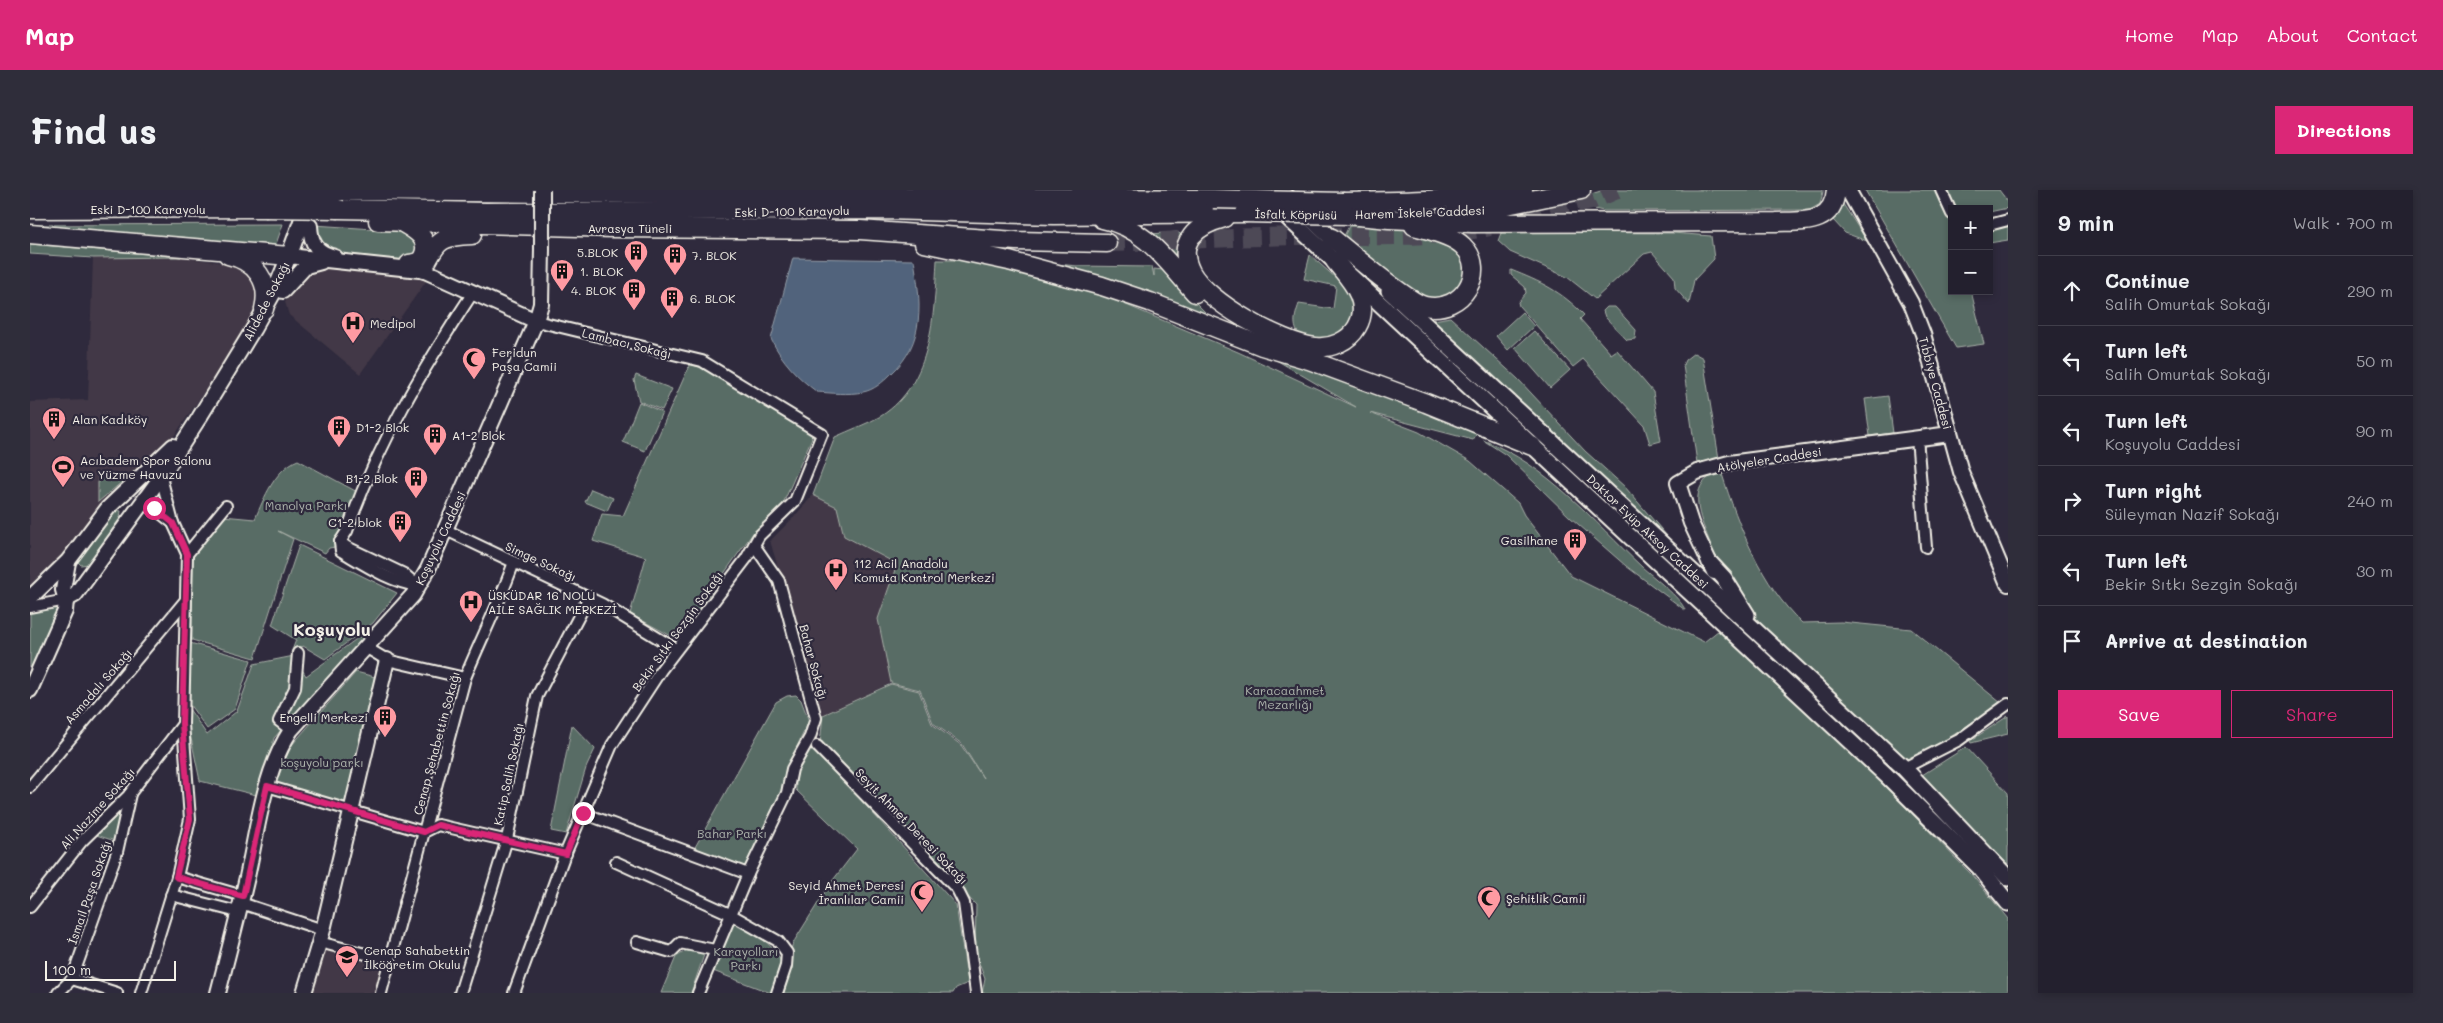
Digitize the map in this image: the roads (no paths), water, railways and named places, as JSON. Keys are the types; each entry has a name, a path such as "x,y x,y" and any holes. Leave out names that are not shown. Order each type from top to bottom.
{"highway":[{"path":"916,195 1022,190"},
{"name":"Harem İskele Caddesi","path":"1346,208 1488,196 1523,190"},
{"name":"Harem İskele Caddesi","path":"1346,208 1482,210 1581,190"},
{"path":"1389,219 1472,223 1742,223 1796,221 1813,219 1827,214 1835,202 1836,190"},
{"name":"Eski D-100 Karayolu","path":"30,191 266,206"},
{"name":"Eski D-100 Karayolu","path":"30,209 130,210 266,206 344,191 1213,199"},
{"name":"İsfalt Köprüsü","path":"1213,199 1346,208"},
{"path":"266,206 338,214"},
{"path":"1332,238 1396,288 1424,306 1447,306 1458,301 1468,288 1472,278 1470,258 1462,244 1389,219 1346,208"},
{"name":"İsfalt Köprüsü","path":"1245,213 1346,208"},
{"name":"Eski D-100 Karayolu","path":"338,214 885,210 1054,214 1245,213"},
{"path":"1245,213 1206,223 1194,231 1187,249 1191,272 1201,285 1226,306 1252,323 1278,336 1316,348 1334,345 1346,339 1359,323 1362,302 1358,289 1335,260"},
{"name":"Avrasya Tüneli","path":"338,214 400,222 613,228 860,230"},
{"path":"1054,214 1098,219 1130,228 1160,252 1198,297 1215,312 1262,346"},
{"path":"400,222 420,234 425,241 426,249 423,258 416,267"},
{"path":"416,267 442,239 450,236 613,228"},
{"path":"860,230 1009,261 1102,286 1262,346 1309,360 1408,396 1532,446"},
{"path":"860,230 1016,241 1106,243"},
{"path":"30,234 294,256"},
{"path":"163,246 229,256 244,261 253,267 263,281 266,299 264,309"}],"main road":[{"path":"294,256 313,190"},
{"path":"310,226 324,190"},
{"name":"Doktor Eyüp Aksoy Caddesi","path":"1258,190 1745,642 1980,868 2008,903"},
{"name":"Doktor Eyüp Aksoy Caddesi","path":"1282,191 1716,587 1732,609 1904,768 2008,878"},
{"path":"1710,563 1724,578 1757,632"}],"street":[{"name":"Koşuyolu Caddesi","path":"218,993 241,904 267,786 280,746 291,730 413,595 446,530 536,321 541,304 542,190"},
{"name":"Tıbbiye Caddesi","path":"1848,190 1910,303 1923,334 1950,434 1972,504 2008,584"},
{"path":"1941,190 1948,205"},
{"path":"1993,224 2008,220"},
{"name":"Alidede Sokağı","path":"199,418 243,346 310,226"},
{"name":"Lambacı Sokağı","path":"310,226 310,241 315,248 326,255 416,267 474,291 536,321 702,361 822,434"},
{"name":"Alidede Sokağı","path":"243,346 284,291 294,256"},
{"path":"294,256 338,262"},
{"path":"284,291 302,270 310,264 338,262"},
{"name":"Lambacı Sokağı","path":"338,262 416,272 416,267"},
{"path":"418,586 404,574 340,542 347,531 393,424 431,357 474,291"},
{"path":"30,607 66,600 75,595 125,523 142,504 161,477 199,418"},
{"path":"30,598 68,561 108,508 161,460 199,418"},
{"name":"Bekir Sıtkı Sezgin Sokağı","path":"514,993 566,854 612,745 676,649 746,558 759,536 795,501 822,434"},
{"name":"Atölyeler Caddesi","path":"1716,587 1710,563 1683,501 1678,483 1687,476 1729,463 1950,434"},
{"path":"1917,437 1926,547"},
{"path":"141,993 171,895 190,819 182,724 187,554 173,523 161,477"},
{"path":"142,504 154,508 173,523"},
{"path":"108,508 118,506 126,510 125,523"},
{"path":"187,554 226,506"},
{"name":"Simge Sokağı","path":"446,530 589,597 676,649"},
{"name":"Bahar Sokağı","path":"698,993 730,914 787,793 792,769 810,737 816,718 779,581 754,545"},
{"path":"68,561 75,572 81,575 92,570"},
{"path":"30,690 65,611 66,600 63,590 68,561"},
{"name":"Cenap Şehabettin Sokağı","path":"380,993 465,678 501,600 514,562"},
{"path":"1705,605 1716,587"},
{"name":"Katip Salih Sokağı","path":"460,993 507,839 537,696 589,597"},
{"name":"Asmadalı Sokağı","path":"30,787 185,601"},
{"path":"1732,609 1745,642"},
{"path":"367,648 387,660 465,678"},
{"path":"291,730 279,721 295,688 298,652"},
{"path":"304,993 321,936 387,660"},
{"path":"1904,768 1959,740 2008,704"},
{"name":"Ali Nazime Sokağı","path":"30,907 82,841 130,793 182,724"},
{"name":"Seyit Ahmet Deresi Sokağı","path":"818,746 957,889 964,903 976,993"},
{"path":"267,786 424,832 438,825 507,839 566,854"},
{"name":"İsmail Paşa Sokağı","path":"58,993 72,979 117,852 130,793"},
{"path":"583,813 748,874"},
{"path":"616,862 730,914 778,941 787,953 786,966 777,993"},
{"path":"176,877 321,936 389,960"},
{"path":"171,895 241,904"},
{"path":"637,942 671,952 680,943 715,950"},
{"path":"72,979 117,993"}],"water":[{"path":"793,258 914,260 919,306 916,335 902,362 878,385 867,391 857,393 817,392 797,374 780,354 771,339"}],"tunnel":[{"path":"1525,220 1594,200 1617,190"},
{"path":"1107,243 1277,237 1420,235 1443,234 1490,227"}],"place":[{"name":"5.BLOK","path":"636,273"},
{"name":"7. BLOK","path":"675,276"},
{"name":"1. BLOK","path":"562,292"},
{"name":"4. BLOK","path":"634,311"},
{"name":"6. BLOK","path":"672,319"},
{"name":"Medipol","path":"353,344"},
{"name":"Feridun Paşa Camii","path":"474,380"},
{"name":"Alan Kadıköy","path":"54,440"},
{"name":"D1-2 Blok","path":"339,448"},
{"name":"A1-2 Blok","path":"435,456"},
{"name":"Acıbadem Spor Salonu ve Yüzme Havuzu","path":"63,488"},
{"name":"B1-2 Blok","path":"416,499"},
{"name":"C1-2 blok","path":"400,543"},
{"name":"Gasilhane","path":"1575,561"},
{"name":"112 Acil Anadolu Komuta Kontrol Merkezi","path":"836,591"},
{"name":"ÜSKÜDAR 16 NOLU AİLE SAĞLIK MERKEZİ","path":"471,623"},
{"name":"Engelli Merkezi","path":"385,738"},
{"name":"Seyid Ahmet Deresi İranlılar Camii","path":"922,913"},
{"name":"Şehitlik Camii","path":"1489,919"},
{"name":"Cenap Sahabettin İlköğretim Okulu","path":"347,978"}],"district":[{"name":"Koşuyolu","path":"332,629"}],"park label":[{"name":"Manolya Parkı","path":"306,505"},
{"name":"Karacaahmet Mezarlığı","path":"1285,697"},
{"name":"koşuyolu parkı","path":"322,762"},
{"name":"Bahar Parkı","path":"732,833"},
{"name":"Karayolları Parkı","path":"746,958"}]}
